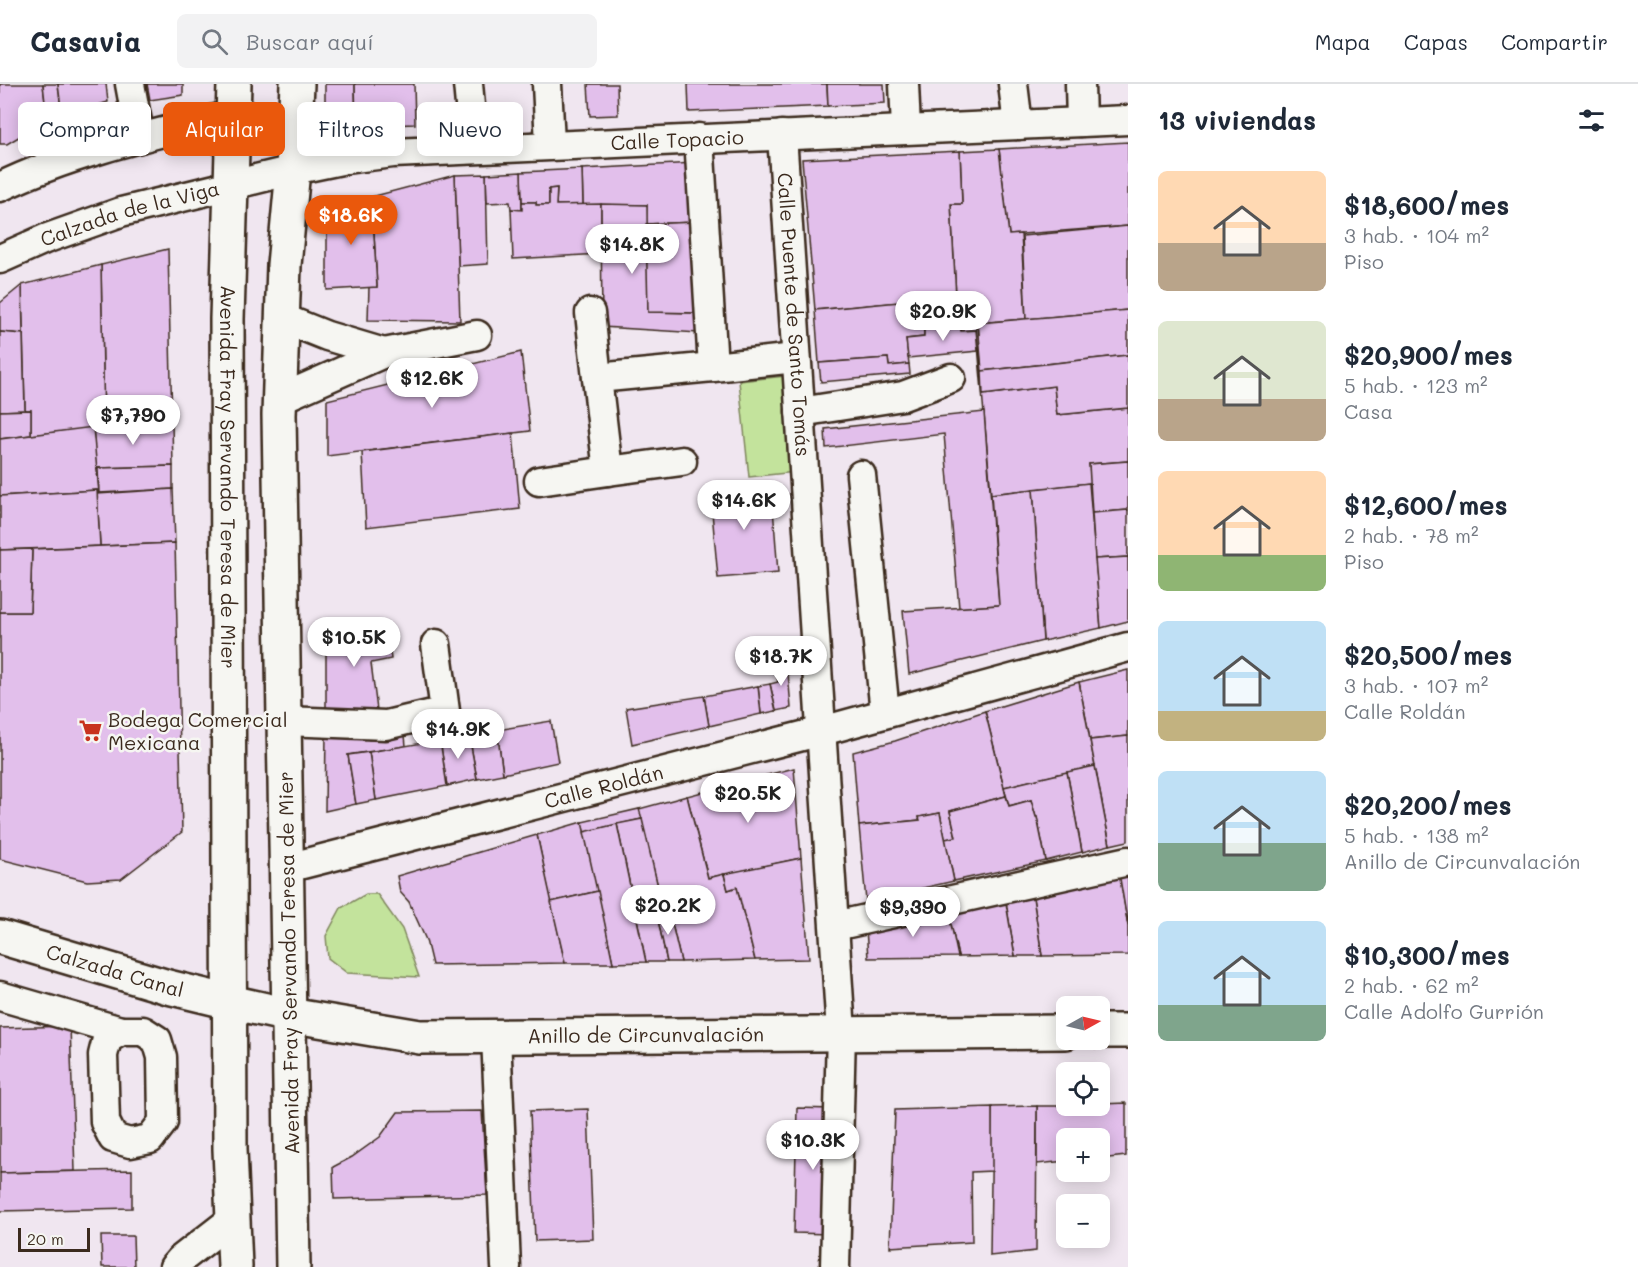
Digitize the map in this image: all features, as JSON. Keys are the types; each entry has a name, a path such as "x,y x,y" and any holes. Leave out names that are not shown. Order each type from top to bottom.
{"main road":[{"path":"233,100 244,108 254,97 257,84"},
{"name":"Avenida Fray Servando Teresa de Mier","path":"293,1267 280,399 286,221 292,170 297,84"},
{"name":"Avenida Fray Servando Teresa de Mier","path":"233,100 227,319 230,1149 235,1267"},
{"name":"Calzada Canal","path":"0,937 168,987 230,1002"},
{"name":"Anillo de Circunvalación","path":"230,1002 289,1016 420,1037 1056,1032"},
{"path":"1110,1031 1128,1031"}],"street":[{"path":"130,84 133,102"},
{"path":"468,84 470,102"},
{"path":"547,84 550,144"},
{"path":"904,84 906,129"},
{"path":"1013,84 1018,125"},
{"path":"1080,84 1081,122"},
{"path":"151,134 233,100"},
{"name":"Calle Topacio","path":"523,145 1128,120"},
{"name":"Calle Puente de Santo Tomás","path":"782,135 841,1032 835,1267"},
{"path":"699,138 713,367"},
{"name":"Calle Topacio","path":"230,186 346,159 417,152"},
{"path":"0,187 30,172 82,156"},
{"name":"Calzada de la Viga","path":"0,259 45,239 121,212 230,186"},
{"path":"590,313 608,471"},
{"path":"282,318 327,336 384,353"},
{"path":"280,399 384,353 477,335"},
{"path":"597,378 796,358"},
{"path":"800,412 903,396 951,378"},
{"path":"539,481 682,461"},
{"path":"861,475 885,713"},
{"path":"285,721 386,725 445,711 436,644"},
{"name":"Calle Roldán","path":"287,868 822,731 1128,647"},
{"path":"835,926 1128,861"},
{"path":"0,996 122,1031"},
{"path":"496,1036 506,1267"},
{"path":"174,1267 234,1218"}],"green space":[{"path":"786,376 796,472 749,477 739,381"},
{"path":"366,894 377,894 402,929 419,977 347,973 328,958 326,936 341,908"}],"building":[{"path":"0,84 43,84 45,102 18,102 18,137 7,144 0,144"},
{"path":"43,84 58,84 60,102 45,102"},
{"path":"58,84 106,84 108,102 60,102"},
{"path":"147,84 183,84 183,95 150,100"},
{"path":"325,84 355,84 355,102 325,102"},
{"path":"355,84 414,84 415,124 405,124 405,102 355,102"},
{"path":"588,84 617,84 618,115 590,116"},
{"path":"688,84 827,84 828,106 689,112"},
{"path":"827,84 884,84 885,103 828,106"},
{"path":"1128,142 1128,226 1009,235 999,149"},
{"path":"999,149 1009,235 1021,234 1026,319 976,323 973,295 956,297 951,204 962,204 960,151"},
{"path":"960,151 962,204 951,204 956,297 815,310 802,159"},
{"path":"695,163 696,222 646,224 647,205 583,205 582,169"},
{"path":"582,169 583,205 556,205 557,188 549,189 549,205 522,202 521,172"},
{"path":"521,172 522,210 511,209 510,202 487,203 486,174"},
{"path":"486,174 488,264 458,266 455,175"},
{"path":"455,175 460,321 368,320 369,287 377,287 373,217 375,216 371,197"},
{"path":"557,188 556,205 601,204 601,254 513,259 511,209 522,210 522,202 549,205 549,189"},
{"path":"371,197 375,216 373,217 377,287 327,290 327,208"},
{"path":"601,204 647,205 648,312 699,313 699,333 602,327"},
{"path":"696,222 699,313 648,312 646,224"},
{"path":"1128,226 1128,310 1026,319 1022,236"},
{"path":"168,249 172,425 104,427 101,265"},
{"path":"101,265 104,427 31,435 31,410 25,410 22,285"},
{"path":"22,285 23,334 0,332 0,303"},
{"path":"973,295 976,330 961,331 960,325 924,328 924,337 906,339 909,364 889,366 888,358 819,363 815,310"},
{"path":"1128,310 1128,355 982,371 978,323"},
{"path":"976,323 978,323 983,395 1054,386 1057,415 1128,408 1128,461 1089,464 1091,483 991,494"},
{"path":"960,325 961,331 976,330 978,351 908,358 906,339 924,337 924,328"},
{"path":"0,332 23,334 25,410 0,411"},
{"path":"521,352 530,431 327,456 327,400"},
{"path":"1128,355 1128,408 1057,415 1054,386 983,395 982,371"},
{"path":"888,358 889,366 909,364 910,374 821,382 819,363"},
{"path":"31,410 31,435 0,439 0,411"},
{"path":"984,412 999,605 959,608 944,434 826,448 825,429"},
{"path":"172,425 173,466 96,468 93,427"},
{"path":"93,427 99,493 97,494 97,490 0,496 0,439"},
{"path":"513,433 520,509 366,527 362,452"},
{"path":"1128,461 1128,510 1092,513 1089,464"},
{"path":"173,466 173,489 99,493 98,468"},
{"path":"771,482 778,573 718,578 710,490"},
{"path":"1089,483 1101,628 1043,641 1033,489"},
{"path":"173,489 175,543 100,546 97,494"},
{"path":"1033,489 1043,641 909,674 903,611 999,605 991,494"},
{"path":"97,490 100,546 0,550 0,496"},
{"path":"1128,510 1128,557 1095,559 1092,513"},
{"name":"Bodega Comercial Mexicana","path":"175,543 182,832 121,879 87,881 0,859 0,612 30,612 32,549"},
{"path":"32,549 30,612 0,612 0,550"},
{"path":"1128,557 1128,621 1101,628 1095,559"},
{"path":"386,624 391,659 371,663 377,710 326,711 326,637"},
{"path":"787,661 791,708 776,711 770,684 778,682 774,663"},
{"path":"1128,670 1128,736 1090,740 1079,682"},
{"path":"1079,682 1095,766 1004,787 985,711"},
{"path":"770,684 776,711 761,714 758,686"},
{"path":"758,686 761,714 709,726 704,696"},
{"path":"704,696 709,726 632,744 626,708"},
{"path":"985,711 1006,796 950,811 956,837 945,839 940,813 919,817 920,820 859,826 853,752 895,741"},
{"path":"551,721 558,762 503,774 497,730"},
{"path":"497,730 503,774 477,779 469,735"},
{"path":"367,731 369,740 405,735 406,746 348,755 356,804 325,811 326,732"},
{"path":"469,735 477,779 447,786 440,740"},
{"path":"1128,736 1128,841 1110,845 1090,740"},
{"path":"440,740 447,786 376,800 369,752"},
{"path":"369,752 376,800 356,804 348,755"},
{"path":"1095,766 1110,845 1082,852 1067,772"},
{"path":"794,768 801,858 708,878 687,796"},
{"path":"1067,772 1082,852 1046,861 1031,800 1009,806 1004,787"},
{"path":"687,796 708,878 724,874 728,890 737,887 755,960 681,962 668,907 663,908 639,809"},
{"path":"1006,796 1009,806 1031,800 1046,861 954,881 945,839 956,837 950,811"},
{"path":"639,809 642,819 584,832 582,822"},
{"path":"940,813 954,881 866,901 859,826 920,820 919,817"},
{"path":"642,819 663,908 656,910 667,962 646,962 617,824"},
{"path":"582,822 598,891 551,902 537,835"},
{"path":"617,824 646,962 613,963 584,832"},
{"path":"537,835 565,963 432,965 426,940 409,902 400,892 397,876"},
{"path":"801,858 809,959 755,960 737,887 728,890 724,874"},
{"path":"1119,871 1128,926 1128,955 1042,956 1032,891"},
{"path":"1128,871 1128,926 1119,873"},
{"path":"598,891 613,963 565,963 551,902"},
{"path":"1032,891 1042,956 1015,956 1005,897"},
{"path":"1005,897 1015,956 958,957 948,910"},
{"path":"668,907 681,962 667,962 656,910"},
{"path":"948,910 958,957 868,958 866,928"},
{"path":"70,1026 75,1171 0,1173 0,1028"},
{"path":"1126,1103 1126,1156 1110,1158 1110,1128 1056,1128 1056,1162 1037,1164 1037,1106 1056,1106 1056,1116 1110,1116 1110,1104"},
{"path":"1037,1106 1036,1251 990,1256 992,1107"},
{"path":"992,1107 992,1171 971,1172 972,1242 890,1247 895,1110"},
{"path":"797,1108 832,1109 829,1234 794,1233"},
{"path":"588,1109 593,1239 535,1241 530,1111"},
{"path":"482,1111 487,1195 334,1199 333,1167 380,1137 398,1112"},
{"path":"132,1170 132,1208 0,1211 0,1173"},
{"path":"101,1236 133,1236 134,1267 102,1267"}],"place":[{"name":"Bodega Comercial Mexicana","path":"90,731"}]}
